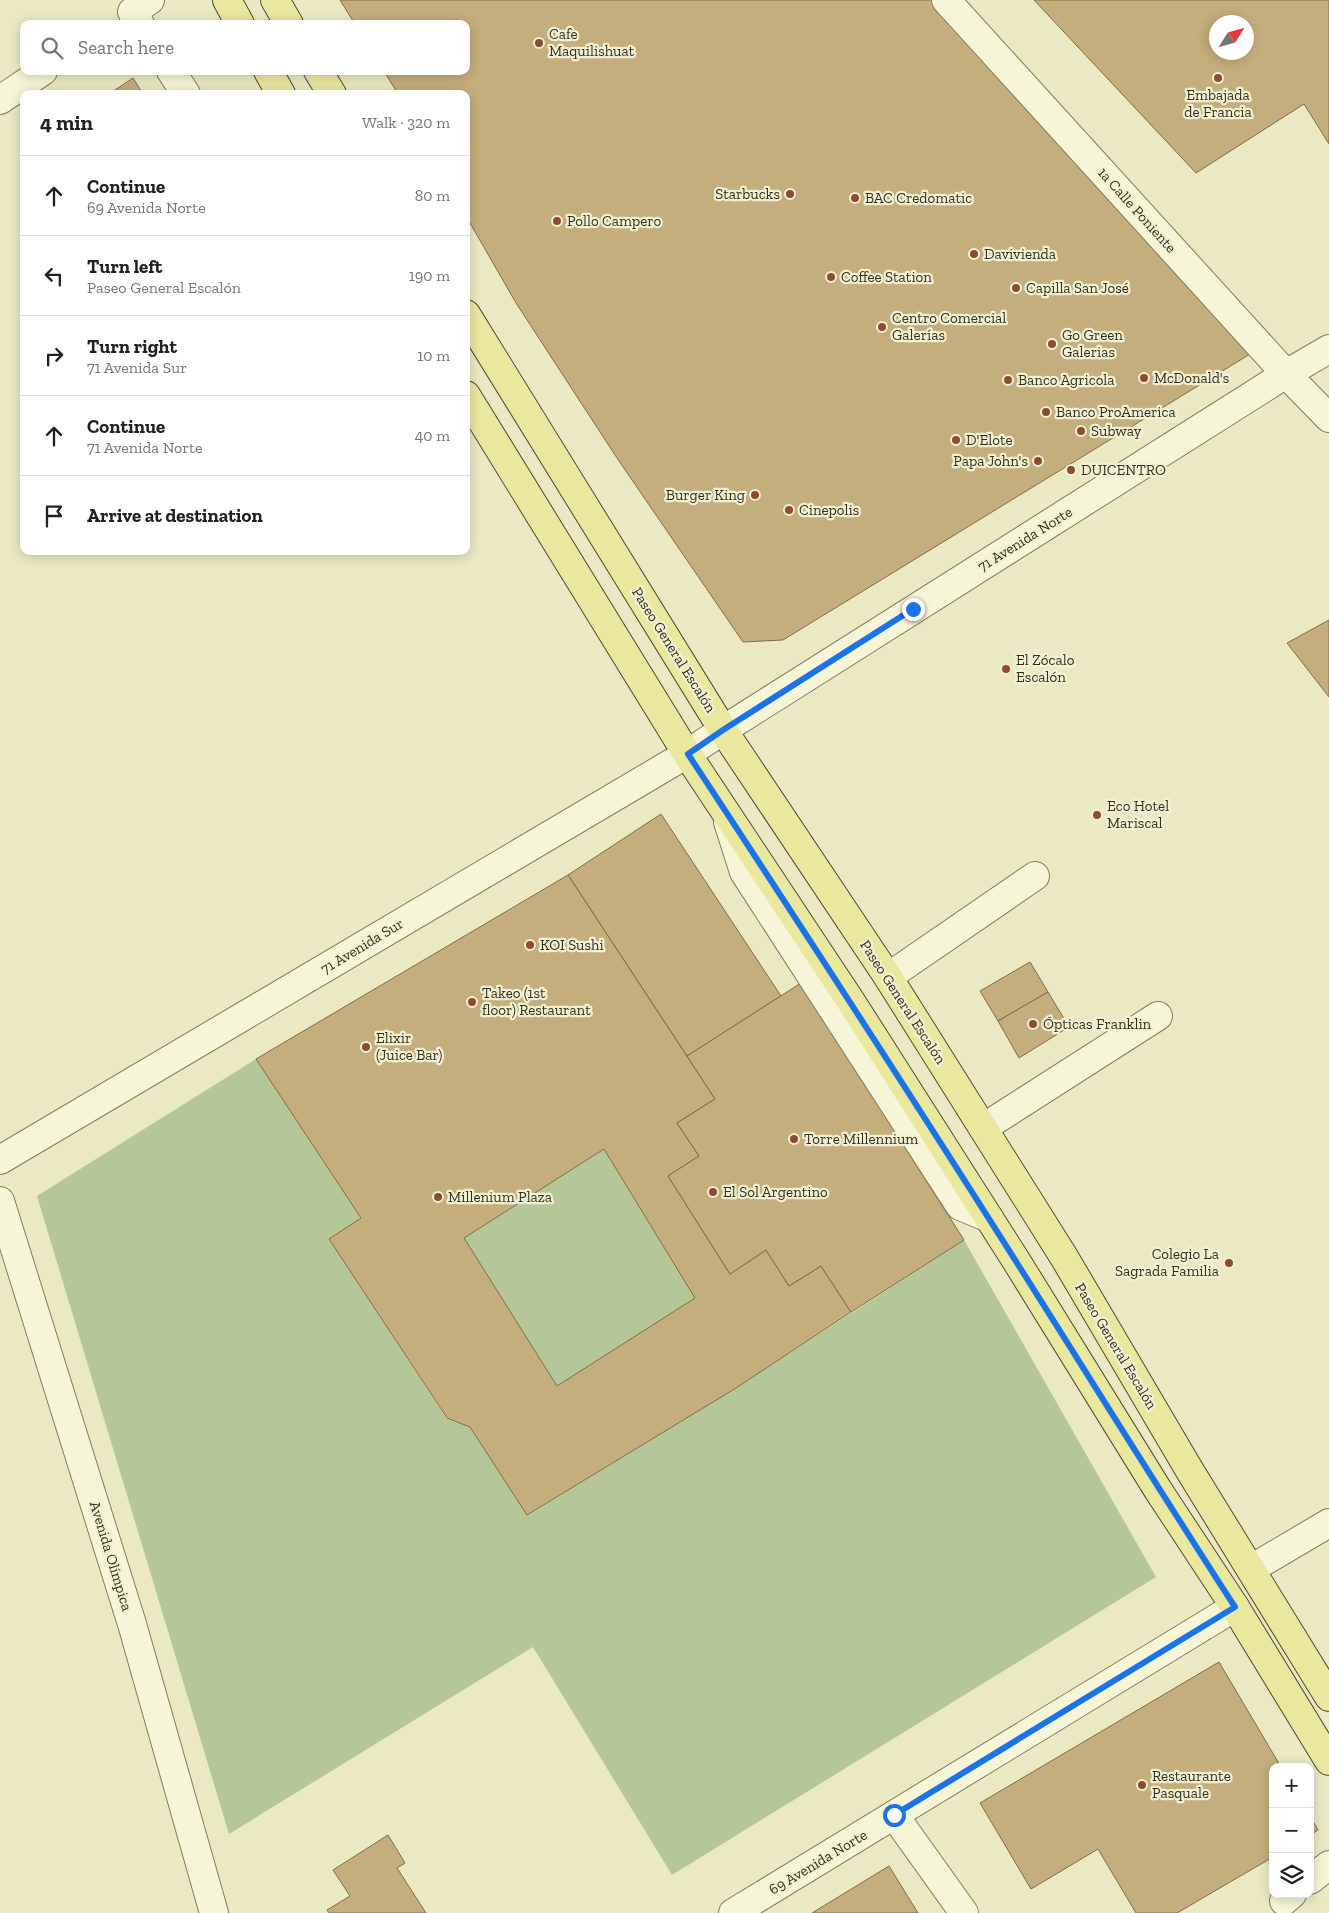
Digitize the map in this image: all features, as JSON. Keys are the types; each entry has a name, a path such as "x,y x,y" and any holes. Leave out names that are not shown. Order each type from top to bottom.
{"main road":[{"path":"227,0 238,20"},
{"path":"275,0 288,20"},
{"path":"270,75 279,90"},
{"path":"320,75 330,90"},
{"name":"Paseo General Escalón","path":"470,320 723,730 888,978 1064,1257 1190,1471 1329,1696"},
{"path":"470,401 688,754 847,995 989,1218 1158,1490 1235,1607 1329,1761"}],"street":[{"name":"1a Calle Poniente","path":"946,0 1286,374 1329,418"},
{"path":"0,100 37,75"},
{"path":"174,75 183,90"},
{"name":"71 Avenida Norte","path":"723,730 1286,374 1329,349"},
{"name":"71 Avenida Sur","path":"0,1160 688,754 723,730"},
{"path":"888,978 1035,876"},
{"path":"983,1128 1158,1016"},
{"name":"Avenida Olímpica","path":"0,1201 132,1624 214,1913"},
{"path":"1251,1569 1329,1522"},
{"name":"69 Avenida Norte","path":"733,1913 1235,1607"},
{"path":"894,1815 964,1913"},
{"path":"1314,1877 1329,1865"}],"green space":[{"path":"256,1059 361,1218 329,1239 446,1418 470,1427 528,1515 736,1388 964,1240 1156,1577 672,1875 533,1647 229,1834 37,1196"},
{"path":"604,1149 695,1298 557,1386 464,1238"}],"building":[{"name":"Centro Comercial Galerías","path":"340,0 935,0 1255,351 783,640 743,642 617,458 516,303 470,223 470,90 396,90 386,75 470,75 470,20 352,20"},
{"name":"Embajada de Francia","path":"1034,0 1329,0 1329,144 1304,104 1196,173"},
{"path":"133,78 140,90 115,90"},
{"path":"1329,620 1329,697 1287,643"},
{"path":"661,814 781,996 687,1056 568,875"},
{"name":"Millenium Plaza","path":"568,875 715,1099 677,1123 699,1156 668,1176 730,1274 766,1250 789,1286 821,1266 851,1312 736,1388 527,1515 470,1427 447,1418 329,1239 361,1218 256,1059","holes":["604,1149 695,1298 557,1386 464,1238"]},
{"path":"1030,962 1048,992 998,1021 980,991"},
{"name":"Torre Millennium","path":"801,983 964,1240 851,1312 821,1266 789,1286 766,1250 730,1274 668,1176 699,1156 677,1123 715,1099 687,1056"},
{"name":"Ópticas Franklin","path":"1048,992 1069,1027 1019,1058 998,1021"},
{"name":"Restaurante Pasquale","path":"1219,1662 1279,1763 1269,1763 1269,1859 1177,1913 1136,1913 1098,1849 1031,1889 980,1803"},
{"path":"1314,1823 1318,1830 1314,1832"},
{"path":"388,1835 405,1863 397,1868 426,1913 329,1913 327,1910 350,1896 333,1870"},
{"path":"889,1866 918,1913 812,1913"}],"place":[{"name":"Cafe Maquilishuat","path":"539,43"},
{"name":"Embajada de Francia","path":"1218,78"},
{"name":"Starbucks","path":"790,194"},
{"name":"BAC Credomatic","path":"855,198"},
{"name":"Pollo Campero","path":"557,221"},
{"name":"Davivienda","path":"974,254"},
{"name":"Coffee Station","path":"831,277"},
{"name":"Capilla San José","path":"1016,288"},
{"name":"Centro Comercial Galerías","path":"882,327"},
{"name":"Go Green Galerias","path":"1052,344"},
{"name":"McDonald's","path":"1144,378"},
{"name":"Banco Agricola","path":"1008,380"},
{"name":"Banco ProAmerica","path":"1046,412"},
{"name":"Subway","path":"1081,431"},
{"name":"D'Elote","path":"956,440"},
{"name":"Papa John's","path":"1038,461"},
{"name":"DUICENTRO","path":"1071,470"},
{"name":"Burger King","path":"755,495"},
{"name":"Cinepolis","path":"789,510"},
{"name":"El Zócalo Escalón","path":"1006,669"},
{"name":"Eco Hotel Mariscal","path":"1097,815"},
{"name":"KOI Sushi","path":"530,945"},
{"name":"Takeo (1st floor) Restaurant","path":"472,1002"},
{"name":"Ópticas Franklin","path":"1033,1024"},
{"name":"Elixir (Juice Bar)","path":"366,1047"},
{"name":"Torre Millennium","path":"794,1139"},
{"name":"El Sol Argentino","path":"713,1192"},
{"name":"Millenium Plaza","path":"438,1197"},
{"name":"Colegio La Sagrada Familia","path":"1229,1263"},
{"name":"Restaurante Pasquale","path":"1142,1785"}],"route":[{"path":"894,1815 1235,1607 1158,1490 1017,1262 852,1003 688,754 913,609"}]}
